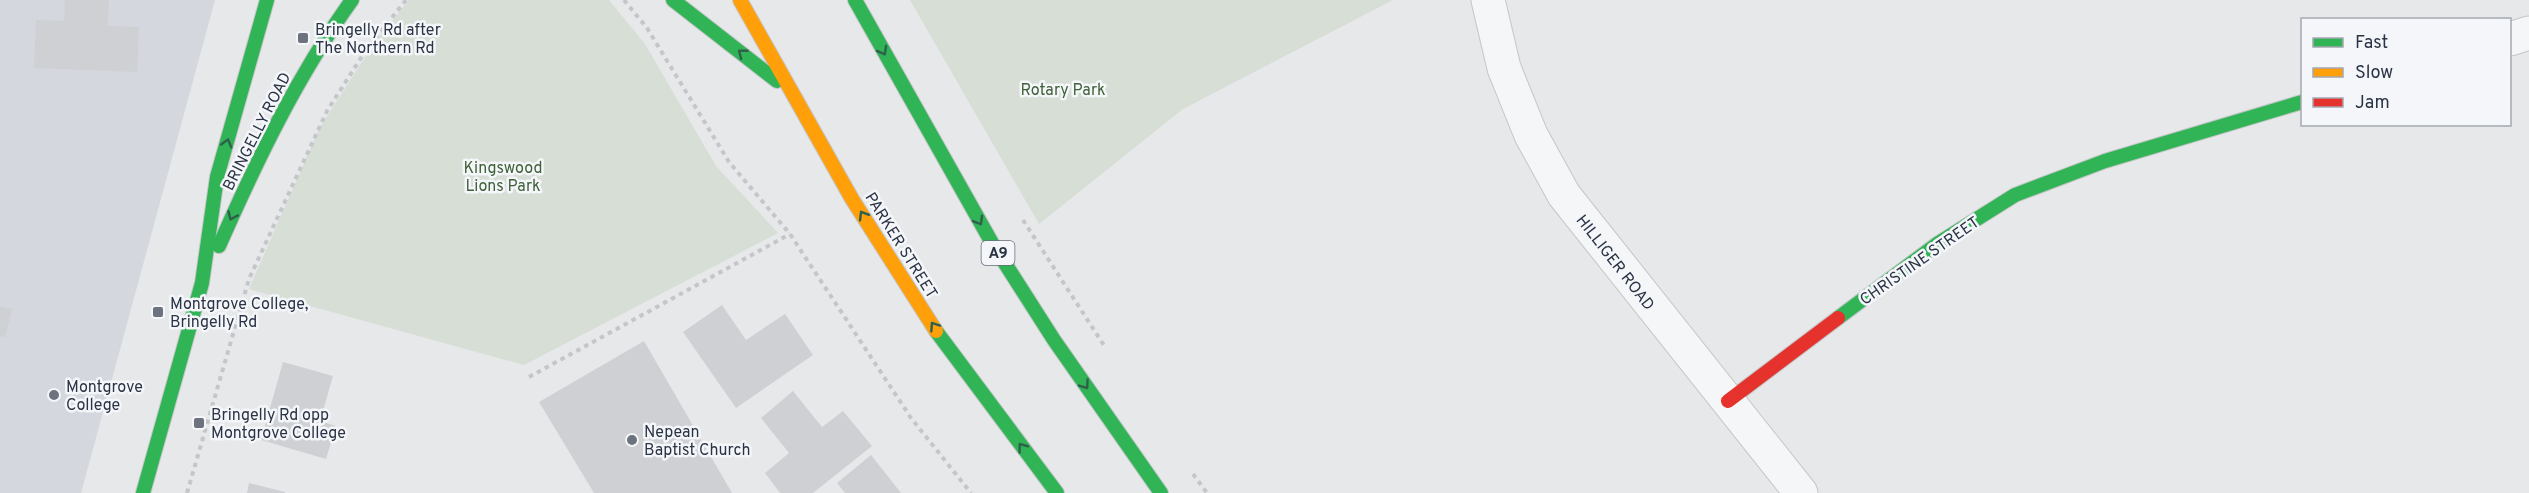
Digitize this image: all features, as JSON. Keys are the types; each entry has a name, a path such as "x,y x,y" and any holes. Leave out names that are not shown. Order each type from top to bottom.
{"main road":[{"name":"BRINGELLY ROAD","path":"143,493 202,284 217,177 267,0"},
{"name":"BRINGELLY ROAD","path":"202,284 282,110 336,21 352,0"},
{"path":"673,0 788,89"},
{"name":"PARKER STREET","path":"740,0 788,89 892,265 967,375 1057,493"},
{"name":"A9","path":"855,0 992,243 1054,340 1161,493"},
{"name":"CHRISTINE STREET","path":"1728,401 1937,244 2015,195 2105,161 2301,102"}],"street":[{"name":"HILLIGER ROAD","path":"1488,0 1504,68 1531,135 1564,195 1801,493"},
{"path":"2511,39 2529,33"}],"path":[{"path":"187,493 249,279 327,111 366,50 406,0"},
{"path":"624,0 647,28 729,162 790,234 912,418 971,493"},
{"path":"1022,218 1110,353"},
{"path":"529,377 790,234"},
{"path":"1187,466 1207,493"}],"shaded area":[{"path":"0,0 215,0 81,493 0,493"}],"green space":[{"name":"Kingswood Lions Park","path":"409,0 609,0 645,44 716,166 778,233 524,365 249,289 319,129 374,43"},
{"name":"Rotary Park","path":"910,0 1393,0 1183,109 1039,224"}],"building":[{"path":"65,0 109,0 108,26 139,27 137,72 34,68 36,20 64,21"},
{"path":"722,305 746,340 785,314 813,355 736,408 683,332"},
{"path":"0,307 12,309 5,337 0,336"},
{"name":"Nepean Baptist Church","path":"644,341 732,493 594,493 539,402"},
{"path":"283,362 333,376 320,421 336,426 326,459 261,440"},
{"path":"793,391 822,427 843,411 872,446 813,493 780,493 765,473 789,453 761,418"},
{"path":"871,455 901,493 845,493 837,483"},
{"path":"249,483 285,492 285,493 247,493"}],"traffic: fast":[{"path":"143,493 202,283 217,177 267,0"},
{"path":"219,246 279,119 313,58 352,0"},
{"path":"673,0 777,81"},
{"path":"855,0 992,243 1054,340 1161,493"},
{"path":"1838,318 1937,244 2015,195 2105,161 2301,102"},
{"path":"936,331 1057,493"}],"traffic: slow":[{"path":"740,0 852,199 936,331"}],"traffic: jam":[{"path":"1728,401 1838,318"}],"place":[{"name":"Bringelly Rd after The Northern Rd","path":"303,38"},
{"name":"Montgrove College, Bringelly Rd","path":"158,312"},
{"name":"Montgrove College","path":"54,395"},
{"name":"Bringelly Rd opp Montgrove College","path":"199,423"},
{"name":"Nepean Baptist Church","path":"632,440"}]}
